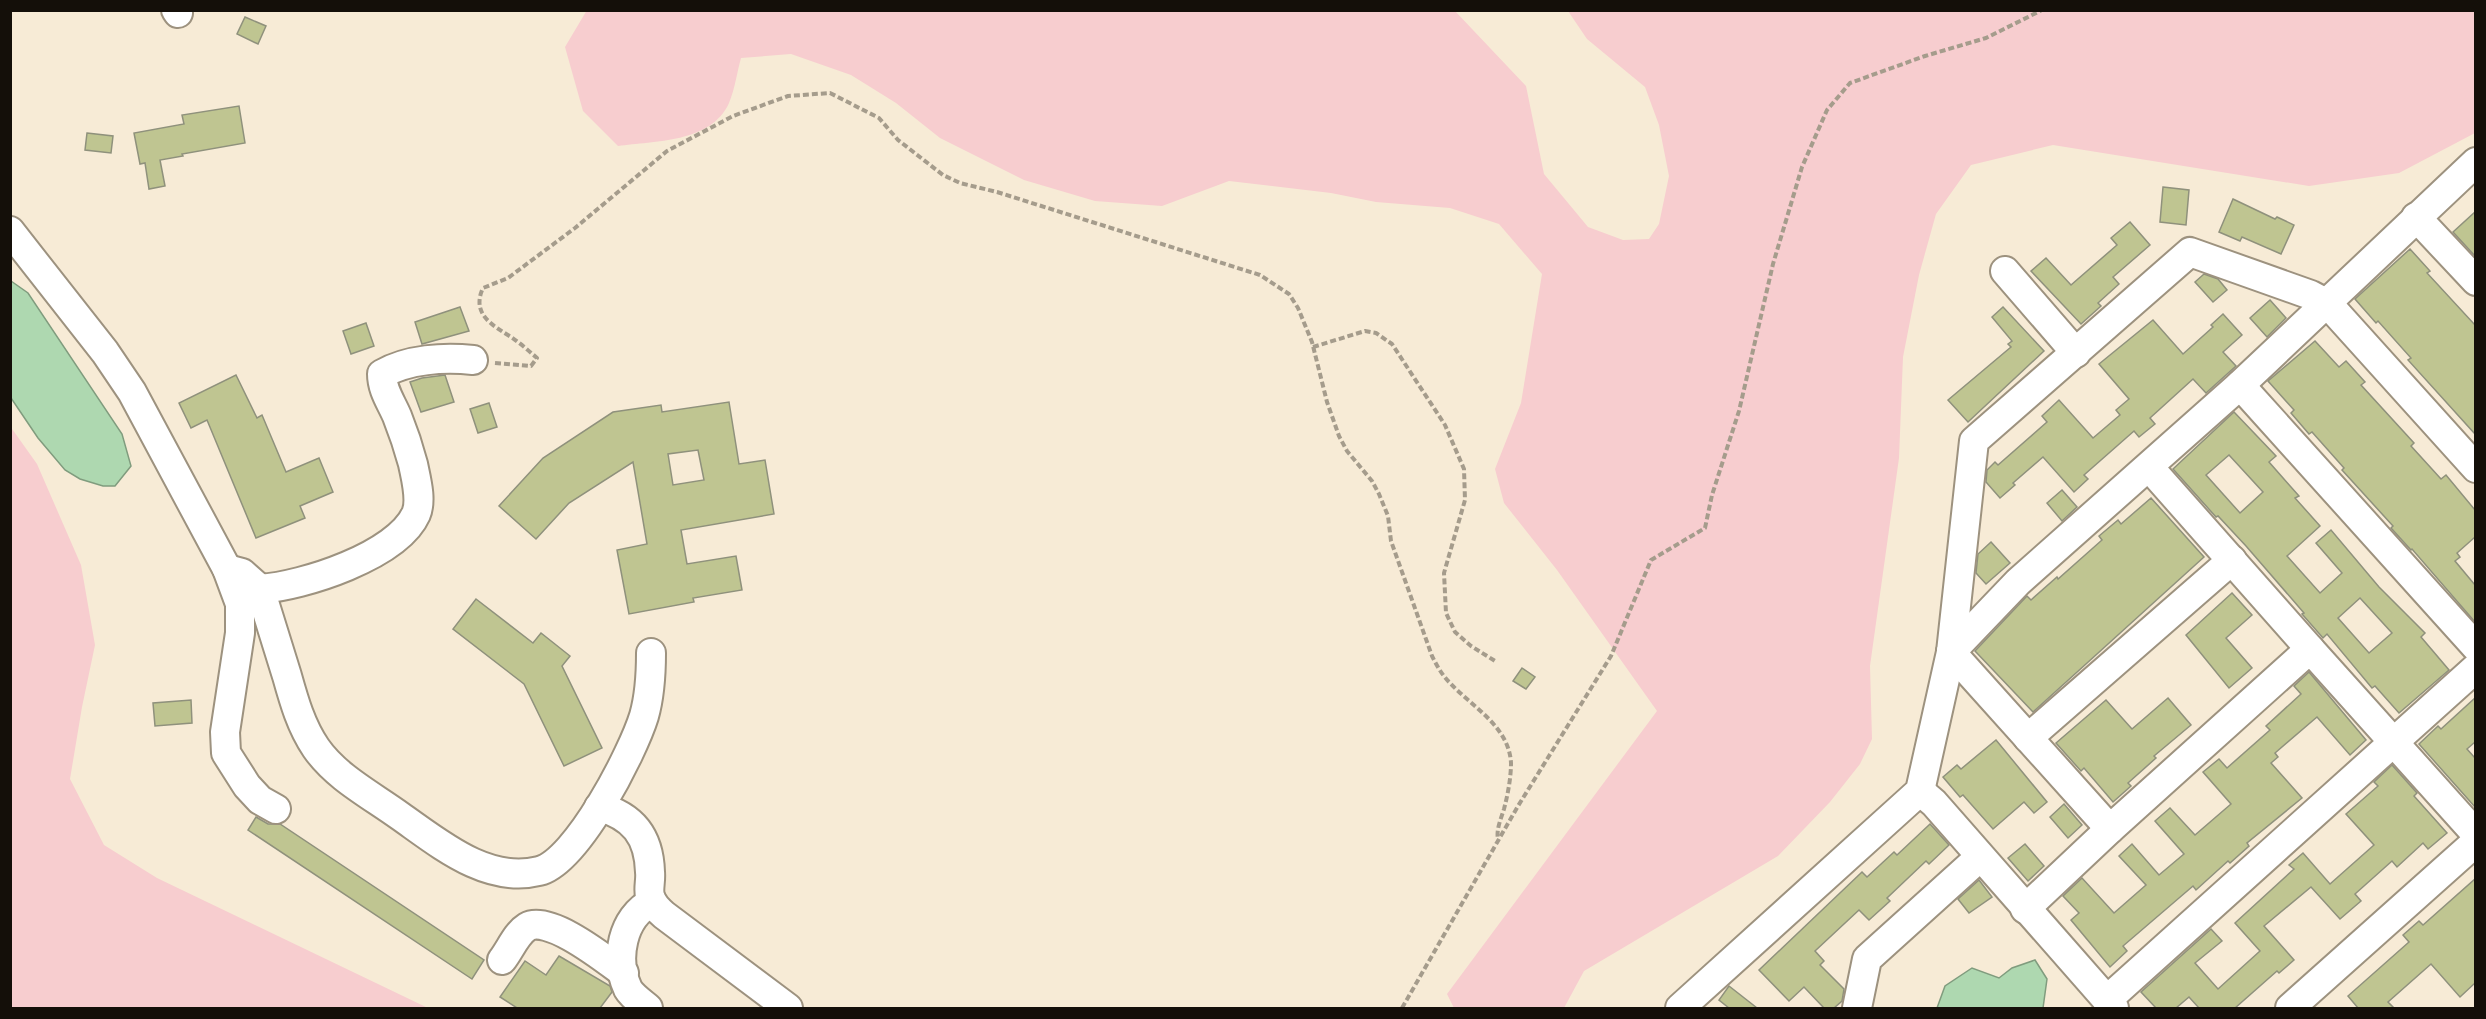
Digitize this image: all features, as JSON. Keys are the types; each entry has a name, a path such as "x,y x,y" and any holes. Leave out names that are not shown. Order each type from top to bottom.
{"street":[{"path":"1951,652 2018,582 2240,385 2328,304 2475,162"},
{"path":"2416,217 2475,281"},
{"path":"10,231 93,336 132,392 227,569 240,604 240,633 225,732 226,753 247,786 260,800 276,809"},
{"path":"1680,1008 1920,791 1951,652 1974,441 2190,252 2312,295 2328,304 2475,468"},
{"path":"2005,271 2076,353"},
{"path":"260,589 285,588 353,564 406,529 417,513 419,498 412,464 397,417 382,383 382,374 395,367 426,362 449,359 473,360"},
{"path":"2240,385 2475,647"},
{"path":"2150,467 2475,834"},
{"path":"2028,738 2232,560"},
{"path":"227,569 242,573 260,589 307,733 317,750 334,770 445,848 471,862 496,870 518,873 541,870 566,854 599,807 622,768 643,718 650,691 651,653"},
{"path":"2025,909 2110,829 2310,649"},
{"path":"1951,652 2110,829"},
{"path":"1920,791 1934,803 2110,1004 2475,668"},
{"path":"599,807 626,817 638,830 649,855 650,896 652,902 664,915 788,1008"},
{"path":"2290,1008 2475,842"},
{"path":"1857,1008 1867,959 1980,857"},
{"path":"648,1008 629,990 624,973 623,950 626,927 635,914 652,902"},
{"path":"502,960 518,934 535,924 547,925 579,942 624,973"}],"path":[{"path":"1401,1008 1498,840 1611,656 1651,560 1705,528 1712,495 1739,411 1776,253 1802,167 1827,110 1850,83 1925,56 1986,38 2042,10"},
{"path":"473,360 531,366 537,358 511,337 496,329 486,319 479,297 483,288 508,278 575,228 667,151 733,116 788,96 811,93 830,93 879,118 898,140 943,175 960,183 997,192 1260,275 1289,294 1305,324 1339,436 1347,451 1372,481 1388,516 1391,541 1432,656 1450,684 1499,730 1507,745 1511,764 1508,792 1497,832 1498,840"},
{"path":"1313,347 1365,331 1376,333 1392,344 1445,425 1464,469 1465,490 1465,500 1444,573 1446,613 1455,632 1471,646 1495,661"}],"shaded area":[{"path":"587,10 1455,11 1526,86 1544,174 1588,227 1623,240 1649,239 1659,224 1669,176 1659,125 1645,87 1587,39 1568,11 2475,11 2475,133 2399,173 2309,186 2053,145 1971,165 1936,214 1919,275 1903,357 1899,458 1870,666 1872,739 1860,764 1830,802 1778,856 1584,971 1564,1008 1454,1008 1447,994 1657,711 1557,570 1504,503 1495,469 1521,403 1542,274 1499,224 1450,208 1376,202 1331,193 1229,181 1162,206 1095,201 1024,180 940,138 896,103 851,75 791,54 741,58 729,103 721,116 709,126 680,138 618,146 583,111 565,47"},
{"path":"11,281 28,293 122,434 131,466 115,486 103,486 80,479 65,470 38,438 11,398"},
{"path":"10,426 37,464 81,565 95,645 70,779 104,845 157,878 428,1008 11,1008"},
{"path":"2035,960 2047,979 2043,1008 1937,1008 1945,986 1972,968 1999,978 2012,968"}],"building":[{"path":"245,17 266,26 258,44 237,34"},
{"path":"239,106 245,143 160,160 165,186 149,189 145,163 140,164 134,133 184,124 182,115"},
{"path":"87,133 113,136 111,153 85,150"},
{"path":"2163,187 2189,190 2186,225 2160,222"},
{"path":"2233,199 2275,219 2277,217 2294,225 2281,254 2242,237 2240,241 2219,232"},
{"path":"2475,212 2475,256 2453,232"},
{"path":"2130,222 2150,245 2113,277 2119,284 2098,303 2101,306 2081,324 2031,271 2046,258 2071,285 2117,245 2111,238"},
{"path":"2410,249 2430,271 2427,273 2475,325 2475,434 2408,360 2411,358 2355,299"},
{"path":"2204,274 2218,279 2227,290 2213,302 2195,282"},
{"path":"2270,300 2286,318 2267,337 2250,318"},
{"path":"460,307 469,331 422,344 415,322"},
{"path":"2003,307 2044,351 1968,422 1948,400 2011,347 2008,344 2012,341 1992,317"},
{"path":"2223,314 2242,335 2223,352 2236,366 2206,393 2193,379 2150,418 2155,424 2139,437 2134,431 2084,475 2088,479 2074,492 2043,457 2013,483 2015,485 2000,498 1986,482 1987,470 1995,462 1998,465 2047,422 2042,416 2059,400 2093,438 2120,415 2116,410 2129,399 2099,364 2153,320 2183,354 2213,327 2211,325"},
{"path":"366,323 374,346 351,354 343,331"},
{"path":"2315,341 2339,367 2346,361 2365,382 2361,385 2414,443 2411,446 2441,479 2446,475 2475,510 2475,537 2457,553 2460,557 2455,561 2475,585 2475,622 2391,528 2393,526 2342,470 2344,468 2312,432 2309,434 2291,413 2294,410 2268,381"},
{"path":"236,375 257,418 262,415 286,472 319,458 333,492 300,506 305,518 256,538 207,420 191,428 179,403"},
{"path":"445,375 454,402 421,412 410,382"},
{"path":"729,402 739,464 765,460 774,514 681,530 687,564 736,556 742,590 693,598 694,602 629,614 617,550 647,544 633,462 569,503 536,539 499,506 543,458 613,412 661,405 662,412","holes":["698,450 704,480 673,485 668,454"]},
{"path":"489,403 497,427 478,433 470,409"},
{"path":"2234,412 2276,456 2269,462 2299,496 2295,498 2320,526 2287,556 2320,593 2342,573 2316,543 2331,530 2379,587 2425,633 2421,637 2449,670 2399,713 2375,686 2372,688 2327,634 2323,638 2246,546 2218,516 2216,517 2173,469","holes":["2229,455 2263,492 2240,513 2206,475","2360,598 2392,633 2369,653 2338,618"]},
{"path":"2062,490 2077,507 2062,521 2047,503"},
{"path":"2151,498 2204,557 2033,712 1975,651 2027,596 2031,600 2057,577 2058,579 2102,540 2099,536 2118,520 2121,524"},
{"path":"1991,542 2010,563 1986,584 1976,573 1978,554"},
{"path":"2232,593 2252,615 2226,638 2252,668 2229,688 2186,635"},
{"path":"476,599 533,643 541,633 570,656 562,666 602,748 564,766 524,684 453,629"},
{"path":"1522,668 1535,677 1526,689 1513,681"},
{"path":"2309,672 2366,740 2350,755 2317,717 2275,753 2278,757 2271,763 2302,798 2247,843 2249,846 2230,863 2228,861 2196,890 2193,886 2123,946 2127,951 2110,967 2071,920 2079,913 2063,896 2082,878 2114,913 2146,885 2119,856 2132,844 2159,875 2184,854 2155,821 2170,808 2195,835 2231,804 2203,772 2219,759 2227,768 2270,730 2266,726 2301,694 2294,686"},
{"path":"2168,698 2191,725 2154,756 2156,758 2128,783 2131,786 2113,802 2084,768 2081,771 2056,743 2106,700 2132,729"},
{"path":"2475,698 2475,742 2467,749 2475,758 2475,807 2419,744 2438,726 2441,729"},
{"path":"191,700 192,723 155,726 153,703"},
{"path":"1996,740 2047,802 2034,813 2024,802 1993,829 1963,795 1960,797 1943,777 1957,765 1961,769"},
{"path":"2392,765 2417,793 2414,796 2447,833 2428,849 2423,843 2397,867 2392,861 2355,894 2361,901 2340,919 2311,887 2264,926 2294,960 2279,973 2277,971 2235,1008 2199,1008 2189,997 2176,1008 2156,1008 2141,992 2211,929 2222,941 2195,963 2218,989 2260,951 2235,923 2294,869 2289,865 2303,853 2330,884 2374,845 2346,814 2378,786 2374,782"},
{"path":"2064,804 2082,825 2068,838 2050,817"},
{"path":"256,817 268,824 280,824 484,960 472,979 248,830"},
{"path":"1930,824 1949,845 1929,864 1926,861 1887,898 1890,901 1869,920 1859,910 1815,951 1824,961 1820,965 1844,989 1842,1001 1834,1008 1824,1008 1804,987 1789,1001 1759,970 1862,872 1867,877 1894,852 1897,855"},
{"path":"2025,844 2044,866 2028,881 2008,858"},
{"path":"2475,879 2475,983 2460,997 2431,964 2388,1002 2394,1008 2358,1008 2348,996 2409,942 2403,935 2419,921 2423,925"},
{"path":"1979,880 1992,897 1969,913 1958,899"},
{"path":"559,956 610,986 612,992 600,1008 517,1008 500,997 525,961 546,975"},
{"path":"1729,986 1757,1008 1729,1008 1719,1000"}]}
